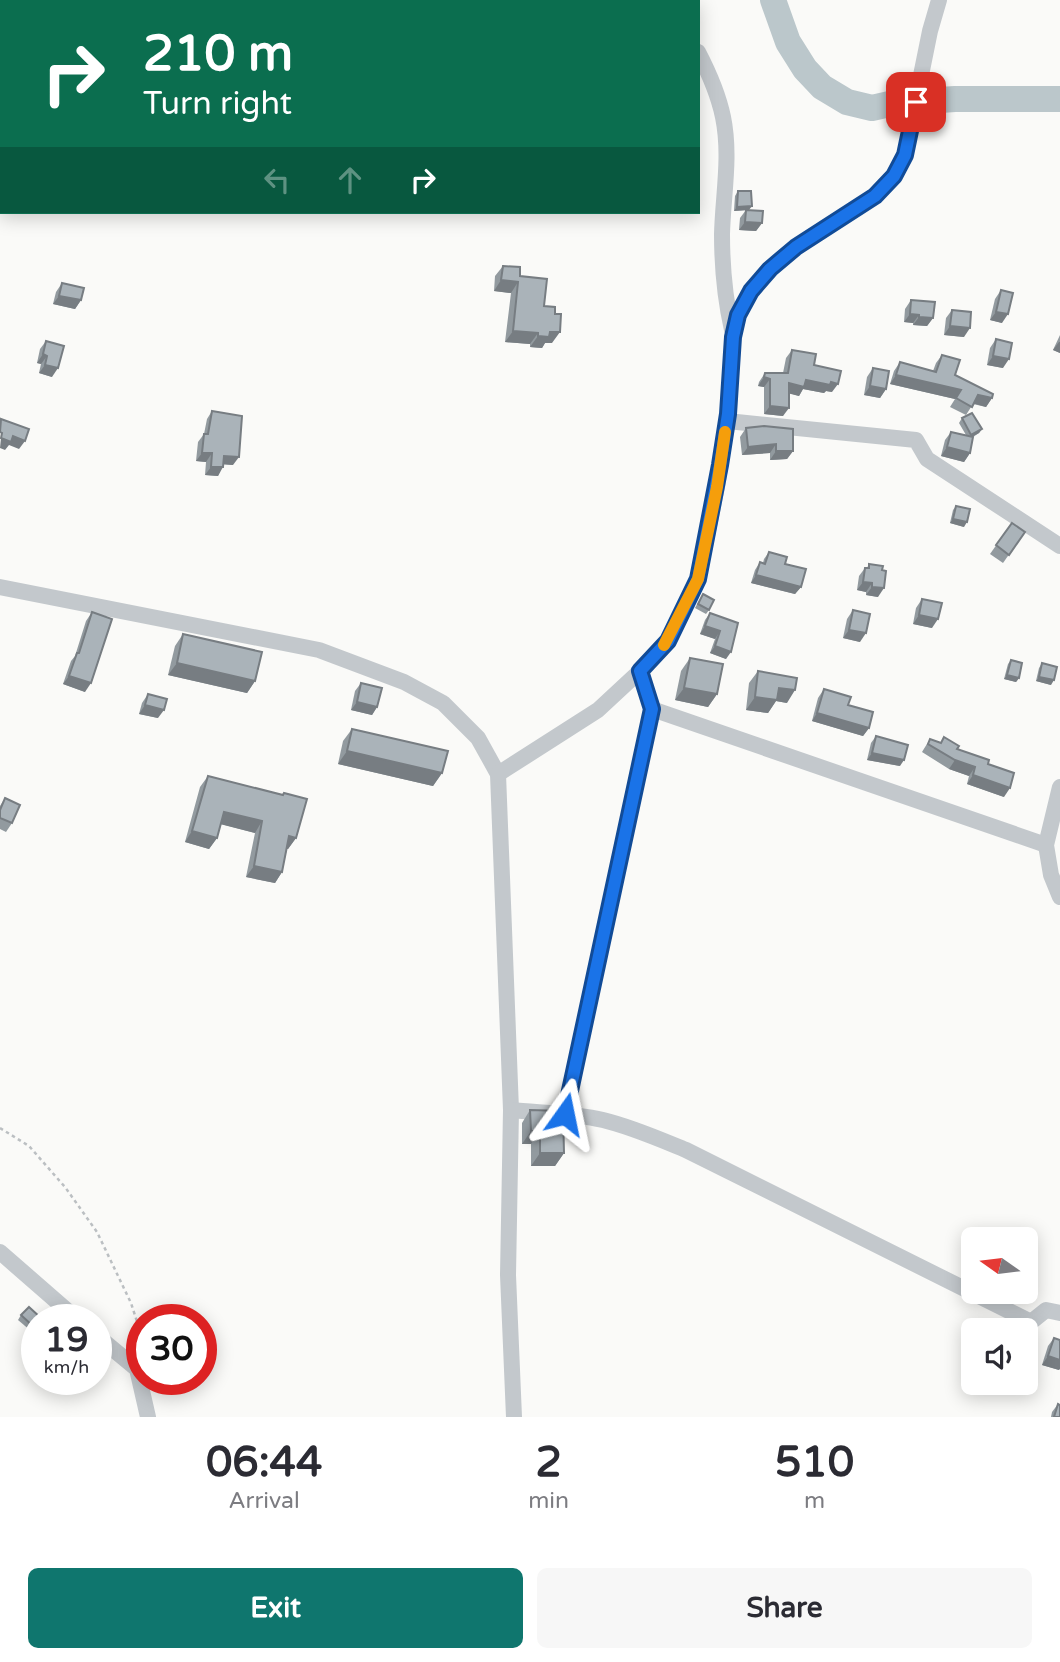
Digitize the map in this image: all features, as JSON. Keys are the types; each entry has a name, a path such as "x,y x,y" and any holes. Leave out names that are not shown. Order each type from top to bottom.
{"street":[{"path":"498,774 598,710 668,641 698,579 727,421 733,337 738,315 751,291 770,269 796,247 875,196 894,176 905,155 912,128 930,31 939,0"},
{"path":"700,56 713,80 723,117 727,155 723,260 725,298 733,337"},
{"path":"727,421 916,440 927,459 1060,546"},
{"path":"0,587 319,650 392,677 443,703 478,737 498,774 511,1110 508,1275 514,1417"},
{"path":"565,1114 652,709 640,671"},
{"path":"652,709 1046,845"},
{"path":"1060,788 1046,845 1051,875 1060,897"},
{"path":"511,1110 602,1120 686,1150 1031,1322 1046,1310 1060,1313"},
{"path":"0,1252 60,1304"},
{"path":"112,1348 137,1369 148,1417"}],"path":[{"path":"0,1128 29,1146 65,1186 97,1232 131,1304"}],"building":[{"path":"738,191 751,191 752,206 737,207"},
{"path":"746,210 763,211 762,223 745,222"},
{"path":"503,266 520,267 520,276 547,279 544,306 555,307 555,314 561,314 560,332 550,332 549,337 538,336 538,333 513,331 518,282 501,280"},
{"path":"62,283 84,288 81,300 59,296"},
{"path":"1001,290 1013,293 1008,314 996,312"},
{"path":"911,300 935,302 933,318 910,314"},
{"path":"952,310 971,312 970,328 950,326"},
{"path":"996,339 1012,343 1009,359 993,356"},
{"path":"46,341 64,346 58,368 45,365 47,356 43,354"},
{"path":"792,350 816,354 814,365 841,371 838,384 806,380 804,387 789,383 789,408 770,406 770,379 764,377 765,373 788,373"},
{"path":"942,355 960,360 955,375 993,394 992,398 978,395 972,407 956,398 961,390 896,375 900,362 936,372"},
{"path":"873,368 889,371 886,389 870,386"},
{"path":"212,411 242,416 239,457 224,456 223,467 211,467 212,453 202,453 204,434 208,434"},
{"path":"972,413 982,429 971,435 962,418"},
{"path":"1,419 29,429 25,441 13,436 11,442 1,438"},
{"path":"764,426 793,429 793,451 776,451 776,444 748,447 746,428"},
{"path":"951,432 973,437 970,453 947,447"},
{"path":"956,506 970,509 967,522 953,519"},
{"path":"1012,523 1025,532 1009,555 996,545"},
{"path":"769,552 787,557 785,564 806,569 801,587 756,575 760,562 765,564"},
{"path":"869,564 883,566 882,570 886,571 884,588 872,587 872,583 863,582 865,568 869,568"},
{"path":"703,594 714,600 709,610 698,604"},
{"path":"922,599 942,603 938,619 919,615"},
{"path":"853,610 870,614 866,633 849,630"},
{"path":"92,612 112,619 91,683 69,676"},
{"path":"710,613 738,623 731,652 715,646 720,631 705,626"},
{"path":"183,634 262,652 255,681 177,663"},
{"path":"690,658 723,664 717,694 684,688"},
{"path":"1011,660 1022,663 1019,678 1007,675"},
{"path":"1042,663 1057,667 1054,680 1039,677"},
{"path":"758,671 797,678 795,690 779,688 777,700 755,697"},
{"path":"361,683 382,688 377,707 357,702"},
{"path":"824,689 851,697 848,705 873,712 869,728 817,713"},
{"path":"148,694 167,699 164,710 145,705"},
{"path":"352,729 448,751 442,773 347,751"},
{"path":"876,736 908,745 904,760 872,753"},
{"path":"944,737 959,746 957,749 989,760 988,764 1014,773 1010,788 973,775 975,767 955,760 928,744 930,739 941,743"},
{"path":"208,776 307,799 296,838 289,836 282,872 254,866 262,821 224,812 217,838 192,831"},
{"path":"5,798 20,805 12,823 0,818"},
{"path":"530,1110 563,1111 564,1153 540,1153 540,1131 531,1131"},
{"path":"1054,1338 1060,1340 1060,1360 1048,1356"},
{"path":"1058,1404 1060,1417 1054,1417"}],"waterway":[{"path":"773,0 788,42 805,69 822,87 847,102 872,108 894,103 955,99 1060,99"}],"slow traffic":[{"path":"664,645 698,579 725,432"}],"route":[{"path":"565,1114 652,709 640,671 668,641 698,579 717,487 728,414 733,337 738,315 751,291 770,269 796,247 875,196 894,176 905,155 916,102"}]}
